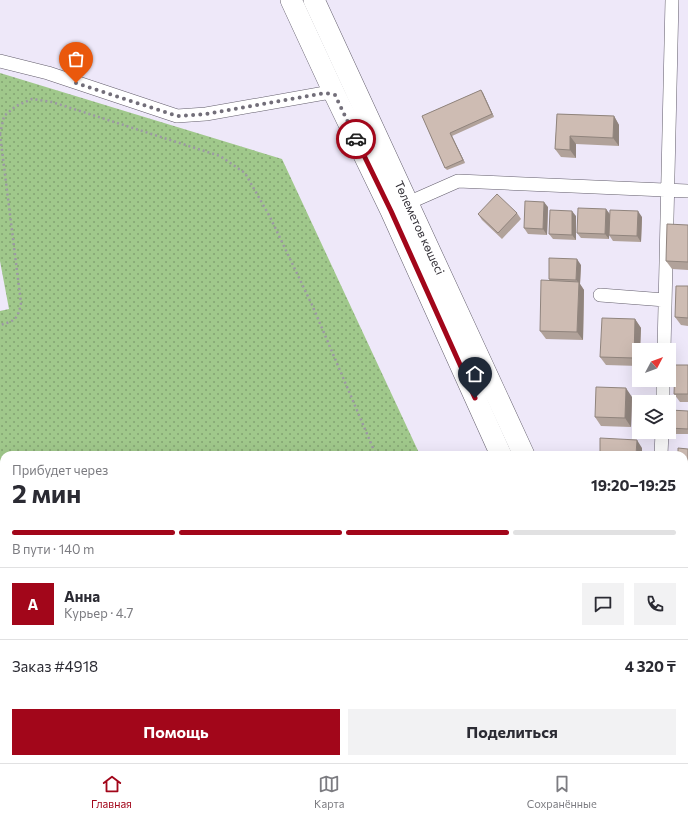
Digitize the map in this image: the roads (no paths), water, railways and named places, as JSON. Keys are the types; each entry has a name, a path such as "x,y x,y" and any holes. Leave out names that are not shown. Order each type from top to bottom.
{"main road":[{"name":"Төлеметов көшесі","path":"291,0 391,211 499,451"},
{"name":"Төлеметов көшесі","path":"314,0 522,451"}],"street":[{"path":"664,343 672,0"},
{"path":"0,61 48,73 177,116 206,114 325,93 335,95"},
{"path":"408,203 458,182 688,191"},
{"path":"600,295 665,300"},
{"path":"662,439 662,451"}]}
